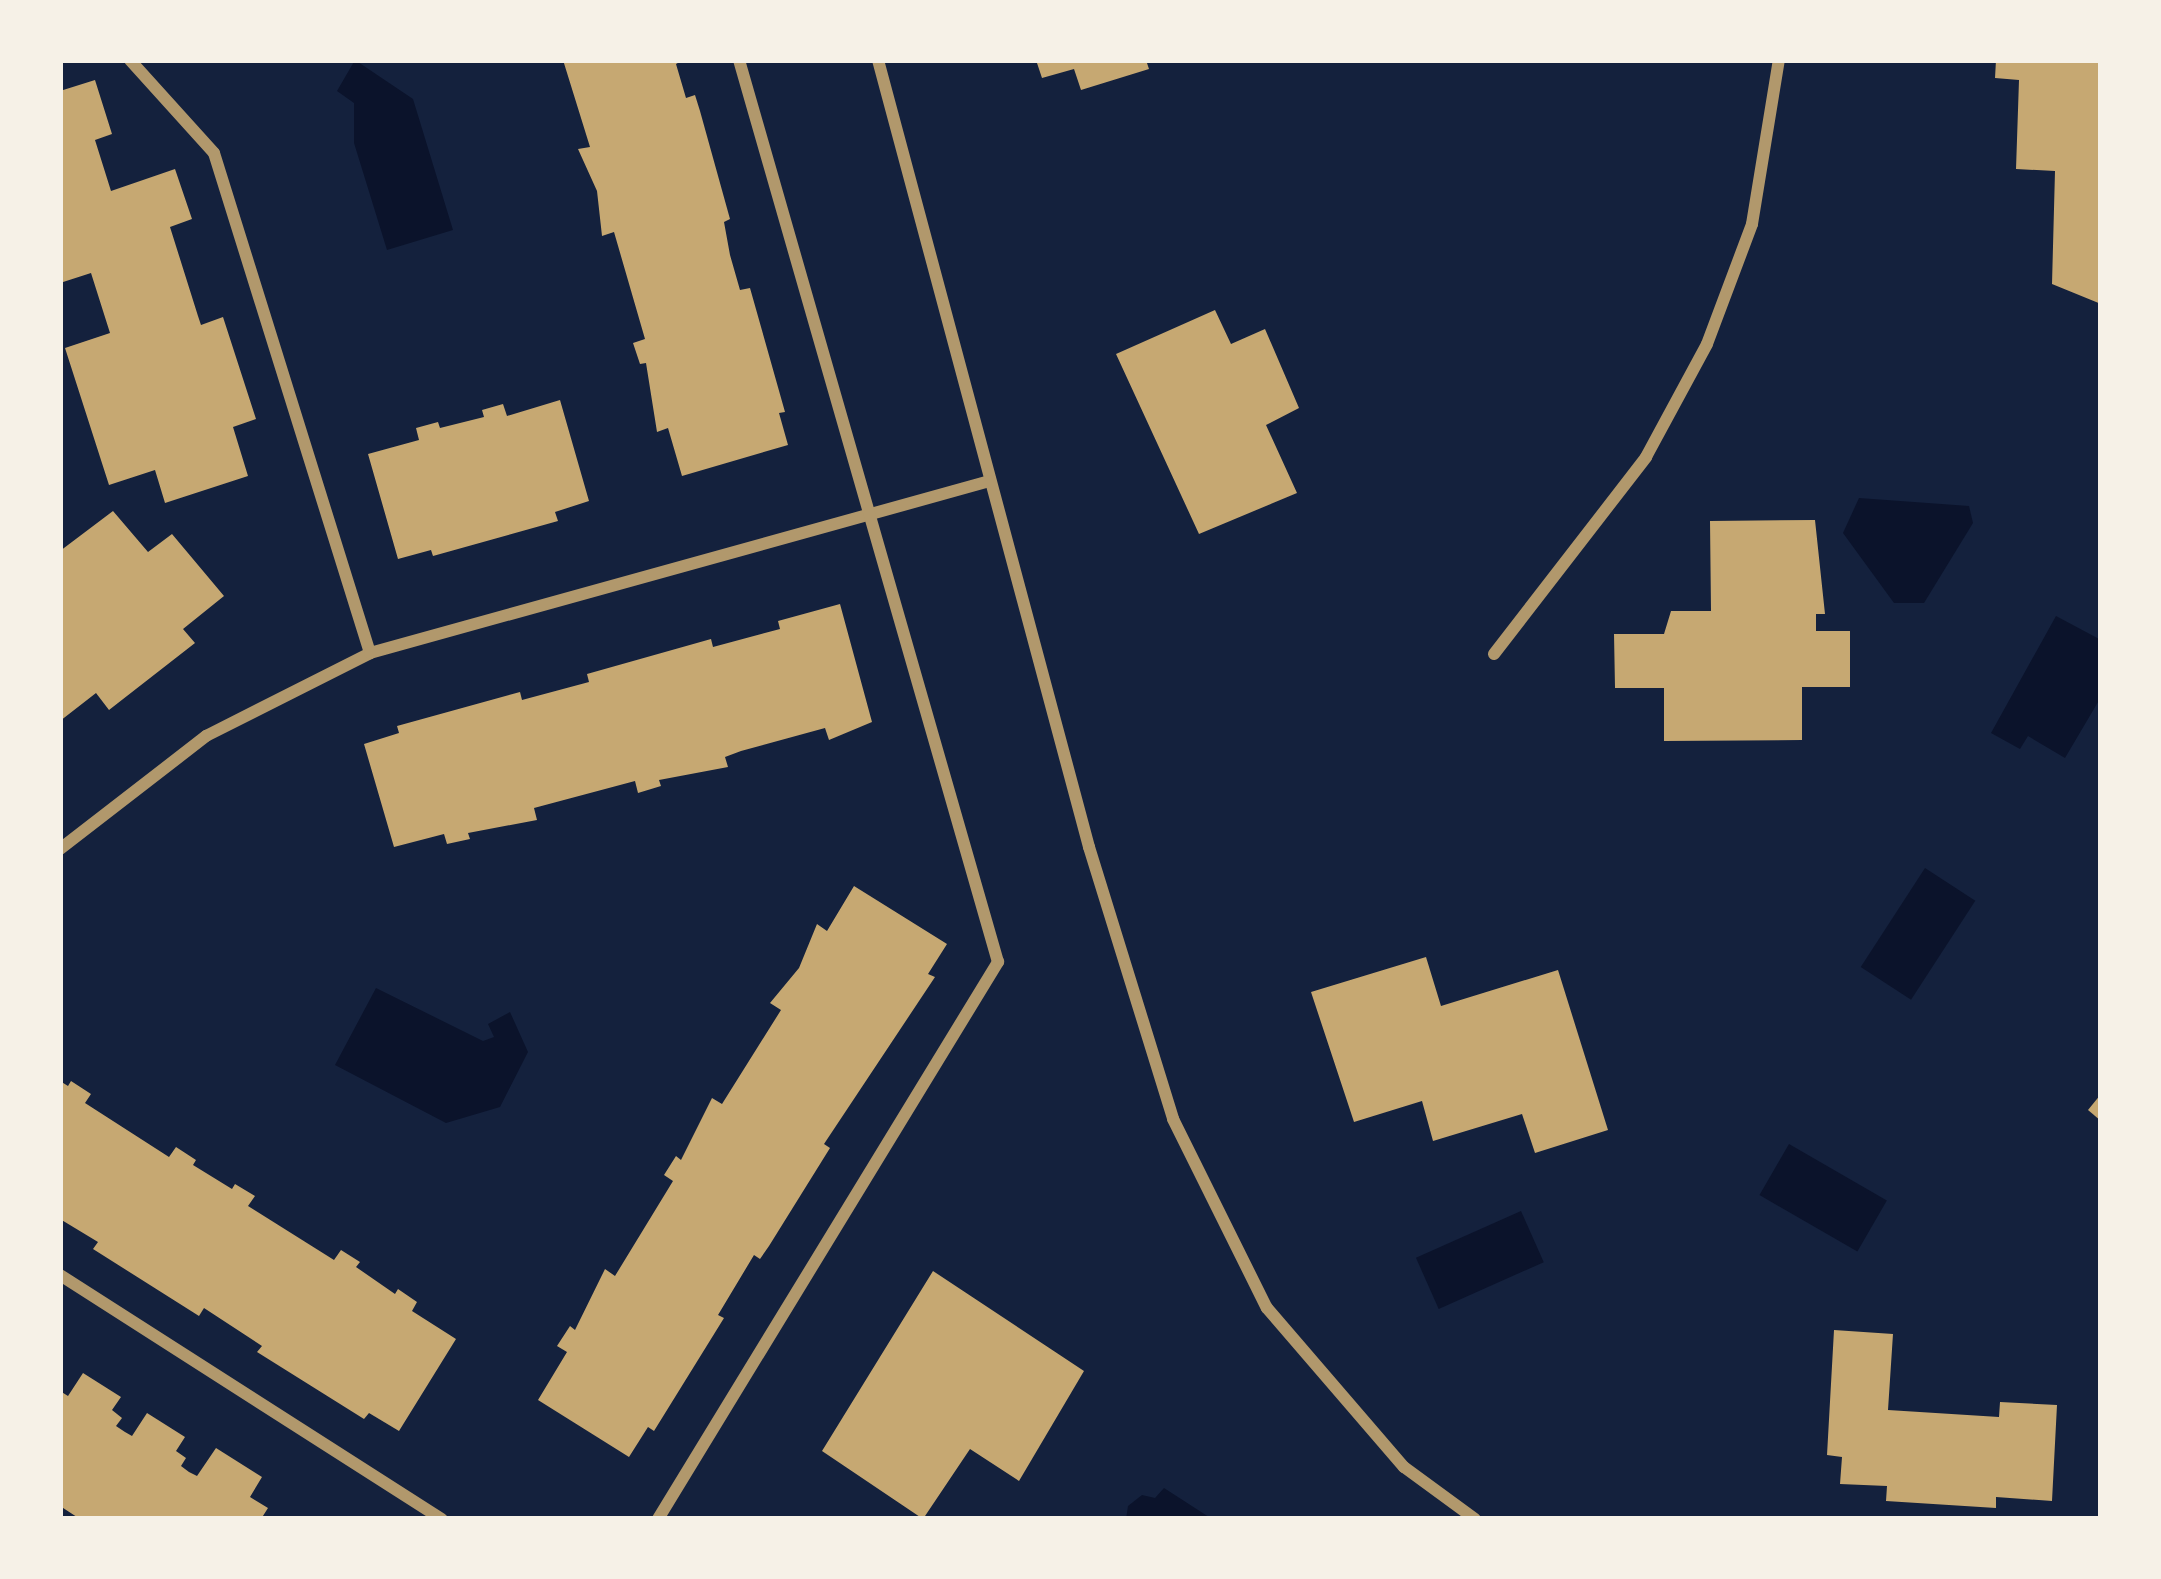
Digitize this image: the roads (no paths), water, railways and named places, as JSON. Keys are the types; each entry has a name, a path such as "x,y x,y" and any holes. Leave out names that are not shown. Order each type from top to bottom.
{"street":[{"path":"130,60 214,153 370,653"},
{"path":"658,1519 998,962 739,60"},
{"path":"878,60 1089,847 1173,1120 1267,1308 1404,1467 1475,1519"},
{"path":"1494,655 1646,457 1707,344 1752,224 1779,60"},
{"path":"60,848 206,736 370,653 990,482"},
{"path":"60,1275 442,1519"}],"water":[{"path":"355,60 413,99 453,230 387,250 354,143 354,103 337,91"},
{"path":"1859,498 1969,506 1973,523 1924,603 1894,603 1843,533"},
{"path":"2056,616 2101,640 2101,697 2065,758 2028,736 2020,749 1991,733"},
{"path":"1925,868 1975,901 1911,1000 1861,967"},
{"path":"376,988 483,1041 494,1037 488,1024 510,1012 528,1052 500,1107 446,1123 335,1065"},
{"path":"1789,1144 1887,1200 1857,1252 1760,1195"},
{"path":"1521,1211 1544,1262 1439,1309 1416,1258"},
{"path":"1164,1488 1212,1519 1126,1519 1128,1506 1142,1495 1155,1498"}]}
